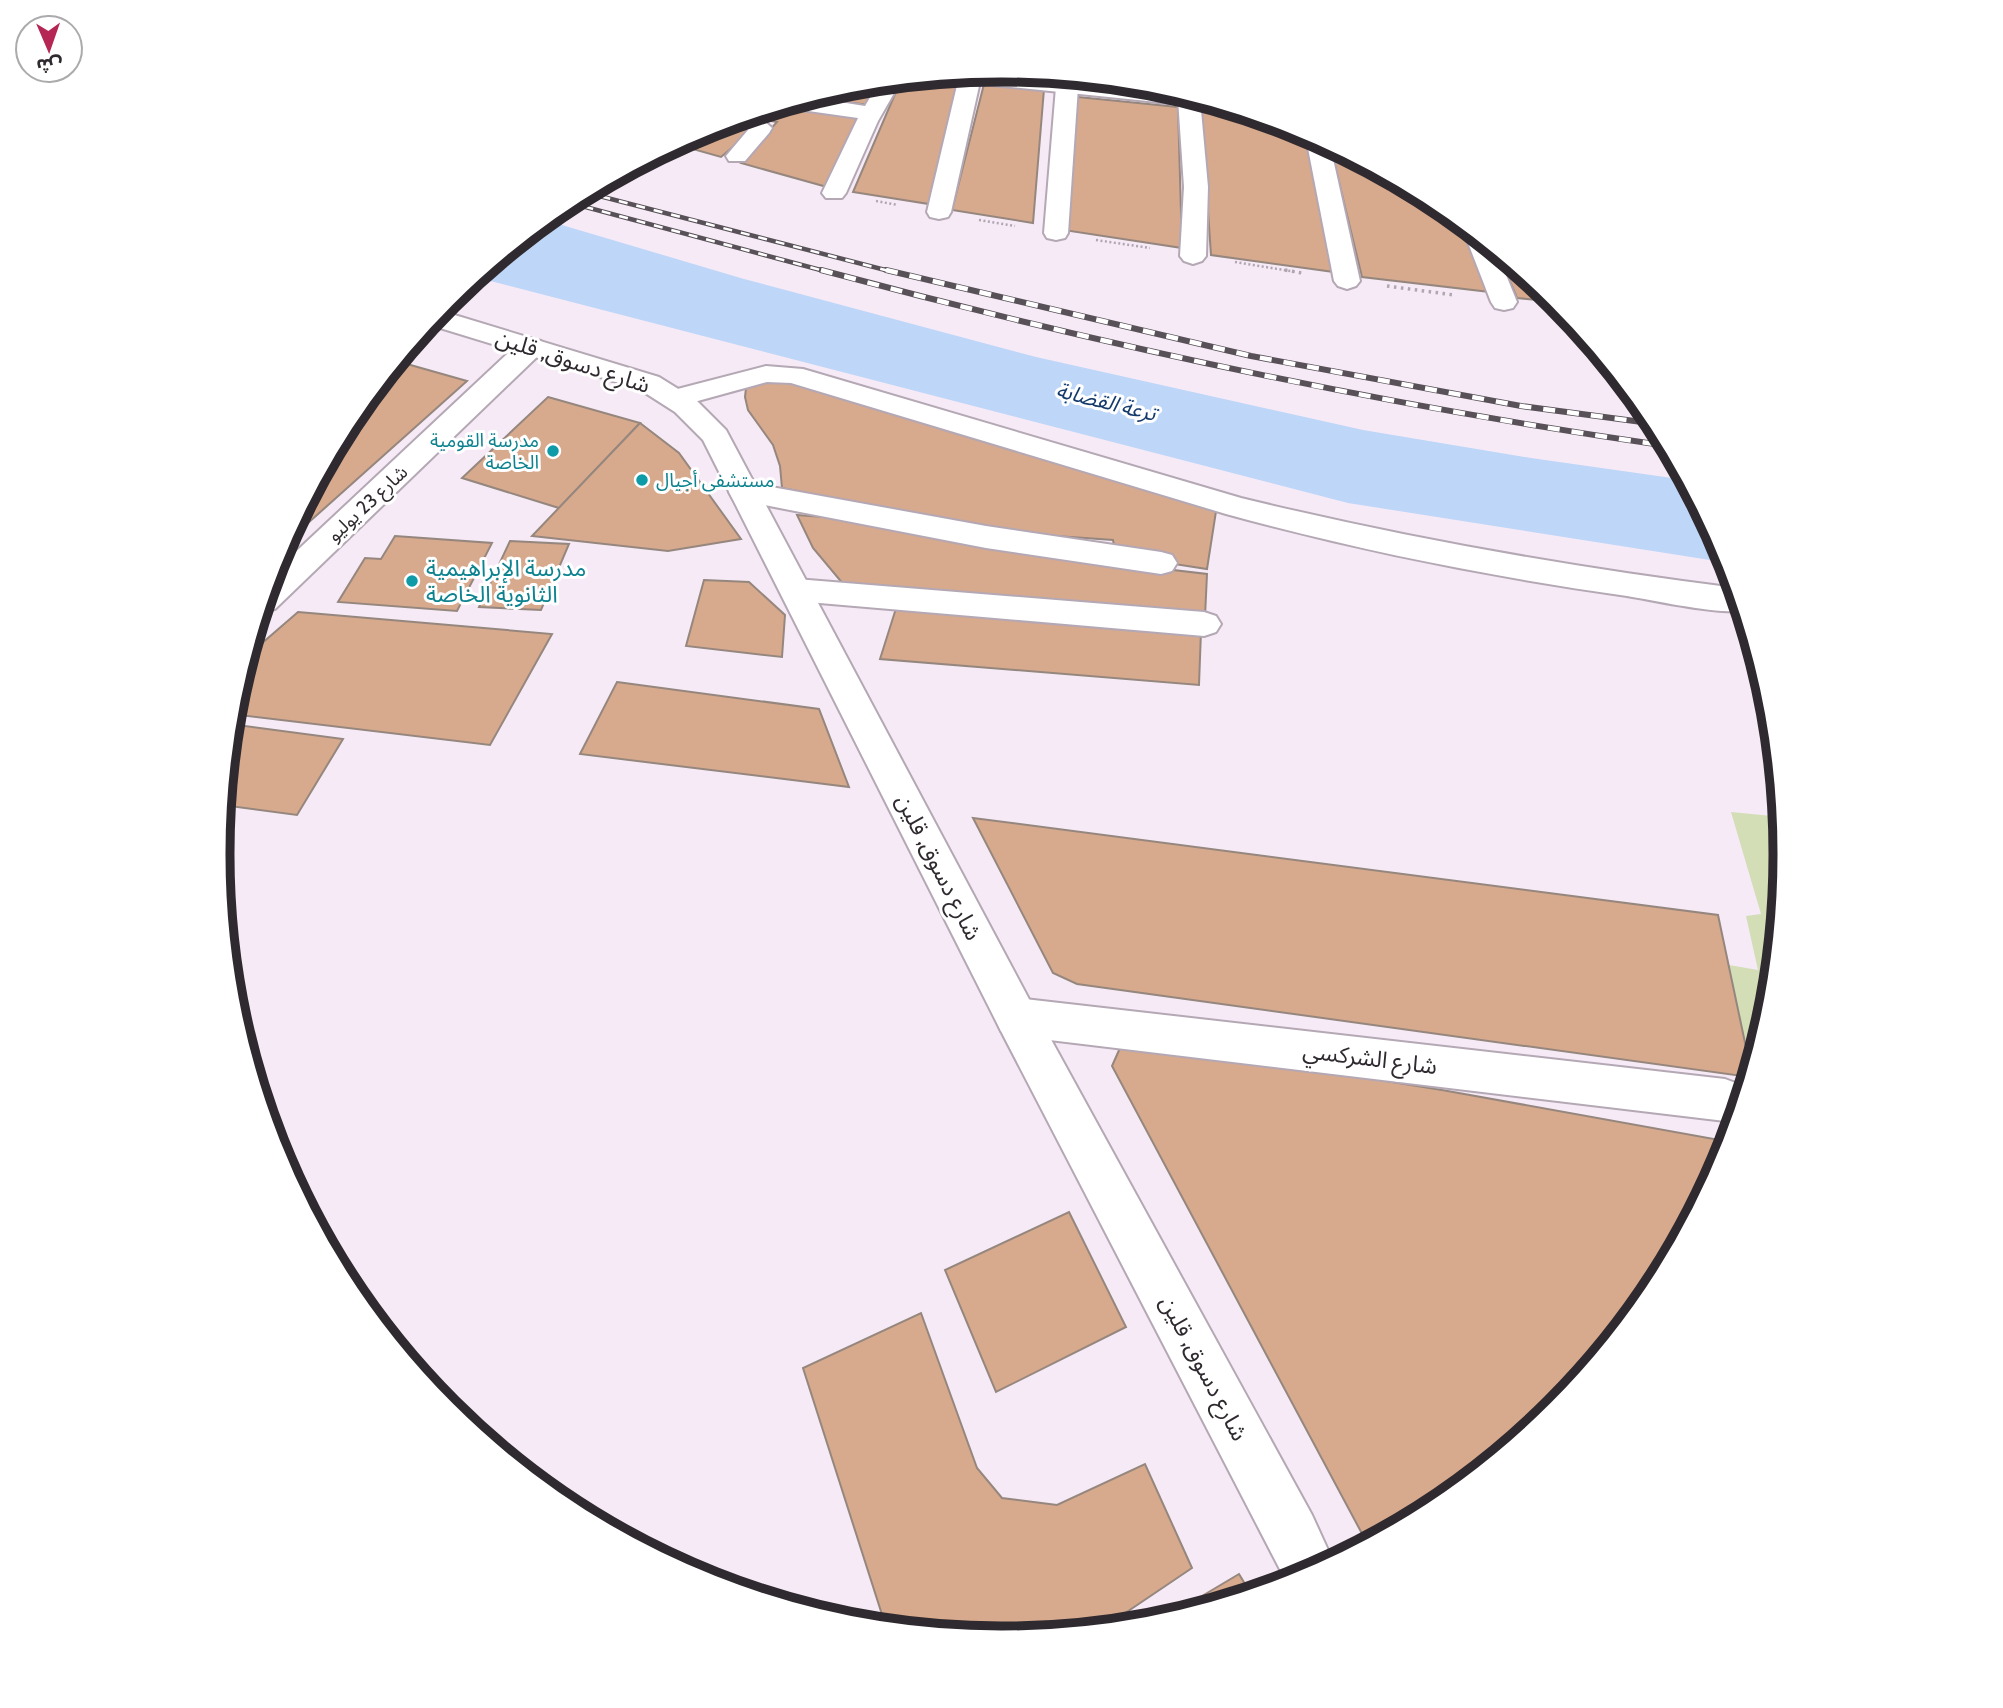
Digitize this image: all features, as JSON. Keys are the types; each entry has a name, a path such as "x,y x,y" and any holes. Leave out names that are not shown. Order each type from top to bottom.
{"street":[{"path":"939,212 960,84"},
{"path":"1056,233 1059,85"},
{"path":"834,193 884,92"},
{"path":"817,105 872,113"},
{"path":"1193,256 1198,108"},
{"path":"737,156 761,128 752,123"},
{"path":"1320,151 1347,281"},
{"path":"1484,253 1504,302"},
{"name":"شارع دسوق, قلين","path":"444,320 649,383 677,398 699,415 716,436 1016,1017 1306,1563"},
{"name":"شارع 23 يوليو","path":"278,587 531,347"},
{"path":"677,398 766,374 793,375 1237,507 1300,523 1499,563 1729,598"},
{"path":"744,492 986,537 1161,563"},
{"path":"796,590 1204,624"},
{"name":"شارع الشركسي","path":"1016,1017 1725,1100"}],"green space":[{"path":"1731,812 1772,816 1772,904 1767,955 1747,1053 1729,965 1758,970 1746,916 1761,914"}],"water":[{"name":"ترعة القضابة","path":"557,224 744,279 1036,357 1363,430 1676,479 1716,561 1348,503 486,280"}],"building":[{"path":"962,84 929,204 853,192 897,90"},
{"path":"984,84 1044,89 1033,223 952,210"},
{"path":"875,93 869,105 836,101"},
{"path":"1068,96 1178,107 1182,248 1057,229"},
{"path":"808,107 860,115 827,187 741,163 777,122 764,120"},
{"path":"1201,109 1250,123 1310,147 1334,272 1211,255"},
{"path":"746,126 749,127 747,135 721,157 690,148"},
{"path":"1333,157 1430,212 1471,242 1490,292 1362,277"},
{"path":"1505,270 1538,300 1517,298"},
{"path":"407,364 467,381 302,528 333,468 360,425"},
{"path":"777,377 1217,505 1207,569 1174,564 1175,558 1115,551 1113,540 1000,532 782,488 780,466 773,445 748,410 745,397 746,388"},
{"name":"مدرسة القومية الخاصة","path":"548,397 640,423 559,508 462,478"},
{"name":"مستشفى أجيال","path":"640,423 679,453 741,539 668,551 532,536"},
{"path":"797,515 863,520 1062,557 1207,574 1205,617 844,585 813,548"},
{"name":"مدرسة الإبراهيمية الثانوية الخاصة","path":"395,536 492,543 457,611 338,602 365,558 381,559"},
{"path":"510,541 569,544 541,610 479,607"},
{"path":"704,580 749,582 785,615 782,657 686,646"},
{"path":"898,602 1201,631 1199,685 880,659"},
{"path":"298,612 552,634 490,745 243,715 258,646"},
{"path":"617,682 819,709 849,787 580,754"},
{"path":"241,725 343,739 297,815 231,806"},
{"path":"973,818 1718,915 1747,1053 1740,1076 1077,984 1053,973"},
{"path":"1147,1043 1442,1090 1718,1140 1670,1240 1614,1324 1582,1363 1547,1400 1471,1466 1430,1496 1363,1535 1112,1066 1120,1048"},
{"path":"1069,1212 1126,1327 996,1392 945,1270"},
{"path":"921,1313 977,1468 1002,1498 1057,1505 1145,1464 1192,1568 1121,1616 1102,1619 1002,1626 951,1624 882,1616 803,1368"},
{"path":"1239,1574 1246,1586 1201,1599 1194,1601"}],"railway":[{"path":"599,196 893,272"},
{"path":"583,206 828,272"},
{"path":"821,270 1031,323 1242,371 1454,412 1655,444"},
{"path":"886,270 1251,356 1521,406 1641,422"}],"place":[{"name":"مدرسة القومية الخاصة","path":"553,451"},
{"name":"مستشفى أجيال","path":"642,480"},
{"name":"مدرسة الإبراهيمية الثانوية الخاصة","path":"412,581"}]}
